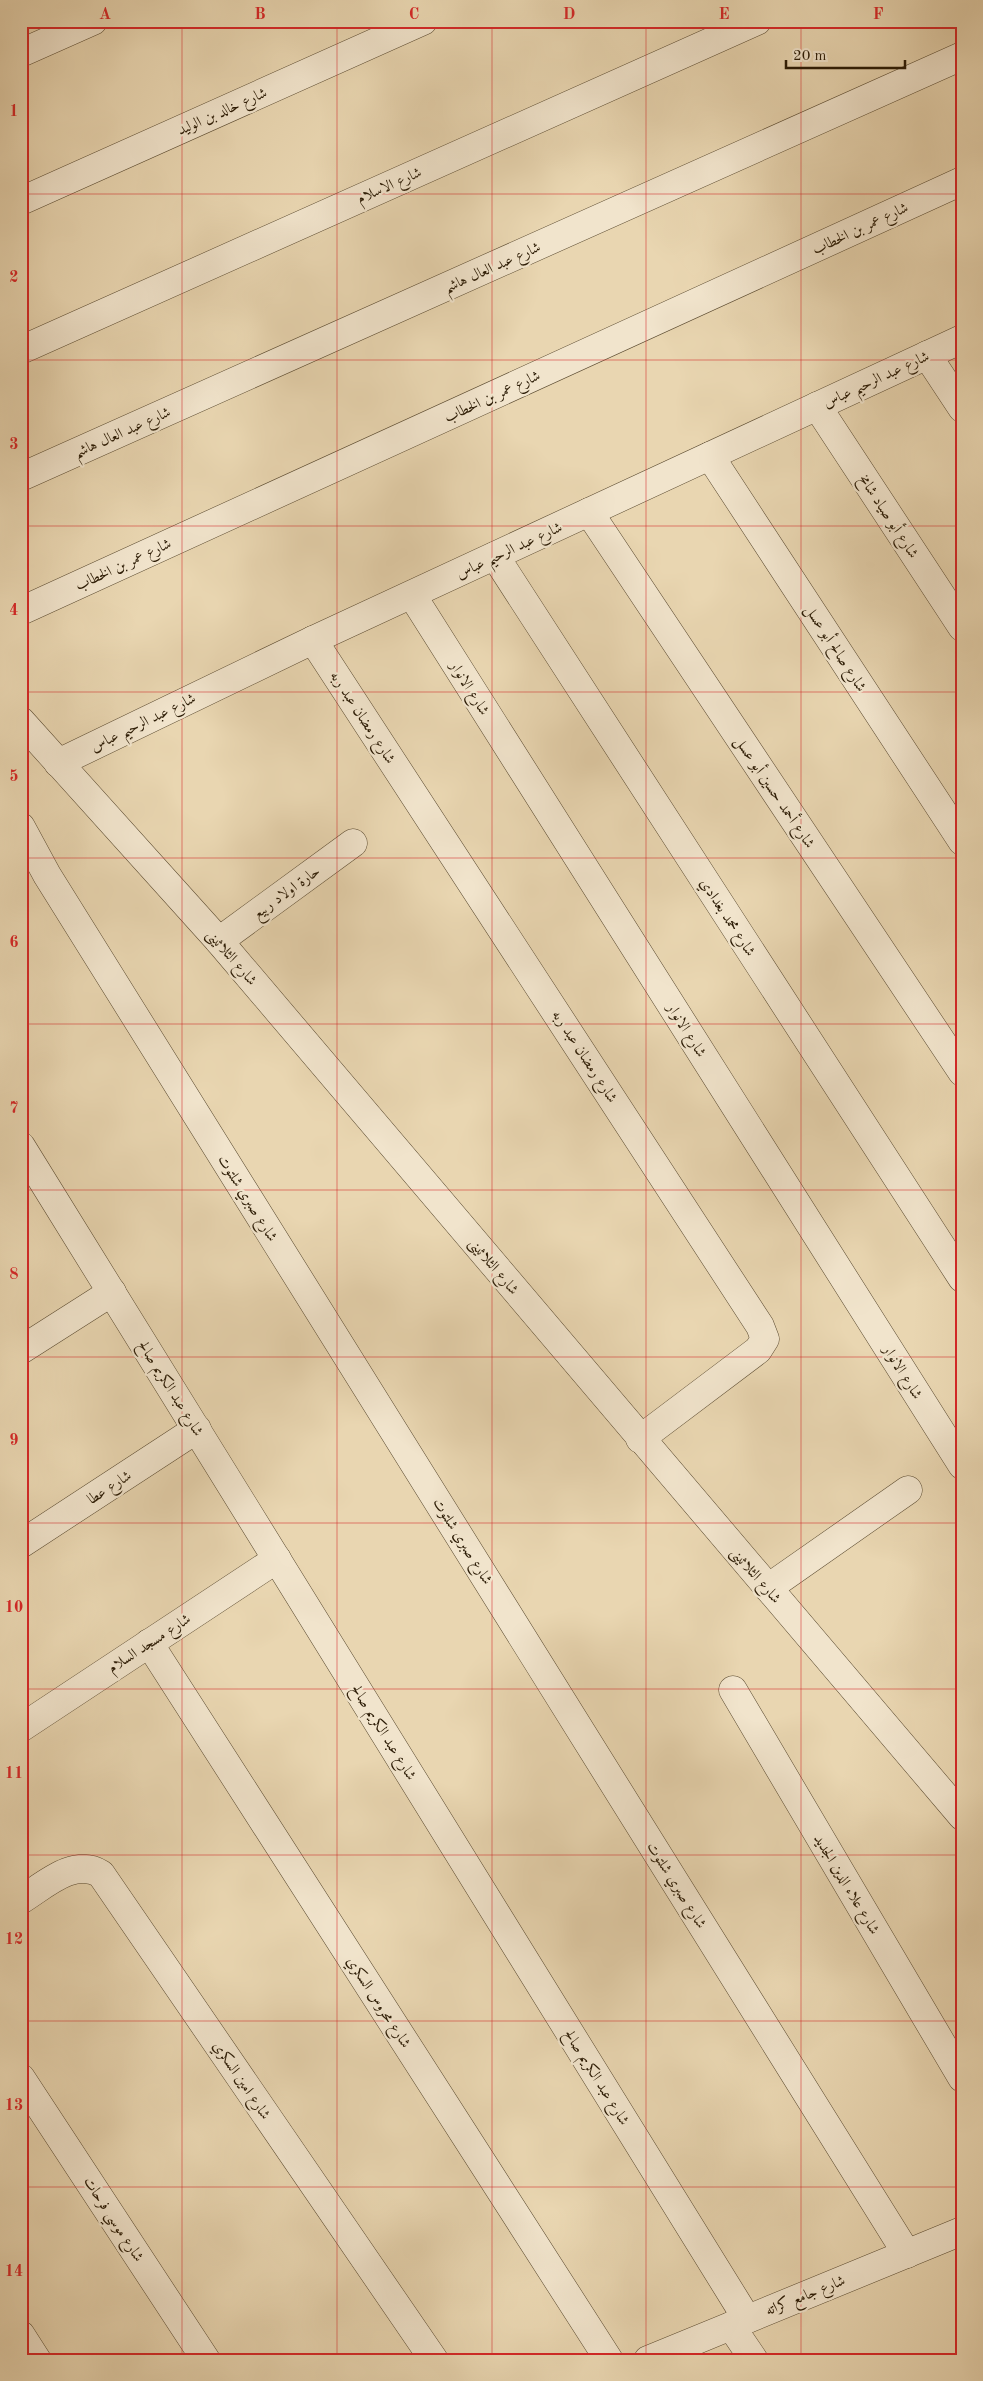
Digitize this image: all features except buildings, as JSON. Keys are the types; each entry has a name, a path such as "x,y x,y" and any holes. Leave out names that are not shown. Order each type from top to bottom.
{"street":[{"path":"21,53 93,21"},
{"name":"شارع خالد بن الوليد","path":"21,201 423,21"},
{"name":"شارع الاسلام","path":"21,350 757,21"},
{"name":"شارع عبد العال هاشم","path":"21,478 962,56"},
{"name":"شارع عمر بن الخطاب","path":"21,611 962,181"},
{"name":"شارع عبد الرحيم عباس","path":"58,763 313,640 962,339"},
{"path":"927,355 962,408"},
{"name":"شارع أبو صياد شامخ","path":"817,406 962,627"},
{"name":"شارع صالح أبو عسل","path":"710,456 962,841"},
{"name":"شارع أحمد حسين أبو عسل","path":"589,512 962,1072"},
{"name":"شارع محمد بغدادي","path":"495,556 962,1278"},
{"name":"شارع الانوار","path":"412,595 962,1465"},
{"name":"شارع رمضان عبد ربه","path":"313,640 760,1326 765,1339 758,1350 640,1438"},
{"name":"شارع الثلاثينى","path":"21,721 219,941 962,1816"},
{"name":"شارع صبري شلتوت","path":"21,827 47,875 907,2254"},
{"name":"حارة اولاد ربيع","path":"219,941 353,843"},
{"name":"شارع عبد الكريم صالح","path":"21,1146 277,1559 739,2322 754,2360"},
{"path":"21,1350 112,1292"},
{"name":"شارع عطا","path":"21,1544 197,1429"},
{"path":"768,1588 908,1490"},
{"name":"شارع مسجد السلام","path":"21,1728 277,1559"},
{"name":"شارع محروس السكري","path":"149,1643 610,2360"},
{"name":"شارع علاء الدين الجديد","path":"733,1690 962,2078"},
{"name":"شارع امين السكري","path":"21,1900 76,1868 94,1870 101,1874 434,2360"},
{"name":"شارع موسي فرحات","path":"21,2078 206,2360"},
{"name":"شارع جامع كراته","path":"648,2360 962,2231"},
{"path":"21,2335 37,2360"}]}
